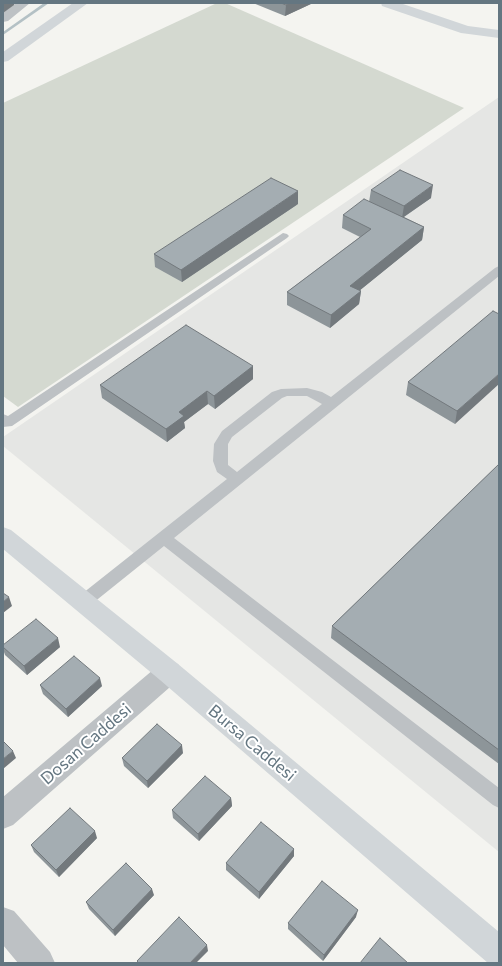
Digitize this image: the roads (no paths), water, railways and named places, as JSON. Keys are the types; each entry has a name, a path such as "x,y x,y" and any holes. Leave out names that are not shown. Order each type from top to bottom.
{"main road":[{"path":"3,58 82,3"},
{"path":"387,3 466,30 499,34"},
{"name":"Bursa Caddesi","path":"3,536 169,672 499,952"}],"street":[{"path":"3,18 24,3"},
{"name":"Dosan Caddesi","path":"3,815 169,672"},
{"path":"3,922 39,963"}],"lane":[{"path":"3,419 8,423 283,236"},
{"path":"83,602 499,270"},
{"path":"237,479 222,468 220,461 221,444 227,434 277,395 297,391 307,392 317,395 332,404"},
{"path":"164,538 499,799"}],"waterway":[{"path":"19,23 47,3"},
{"path":"3,34 22,21"}]}
